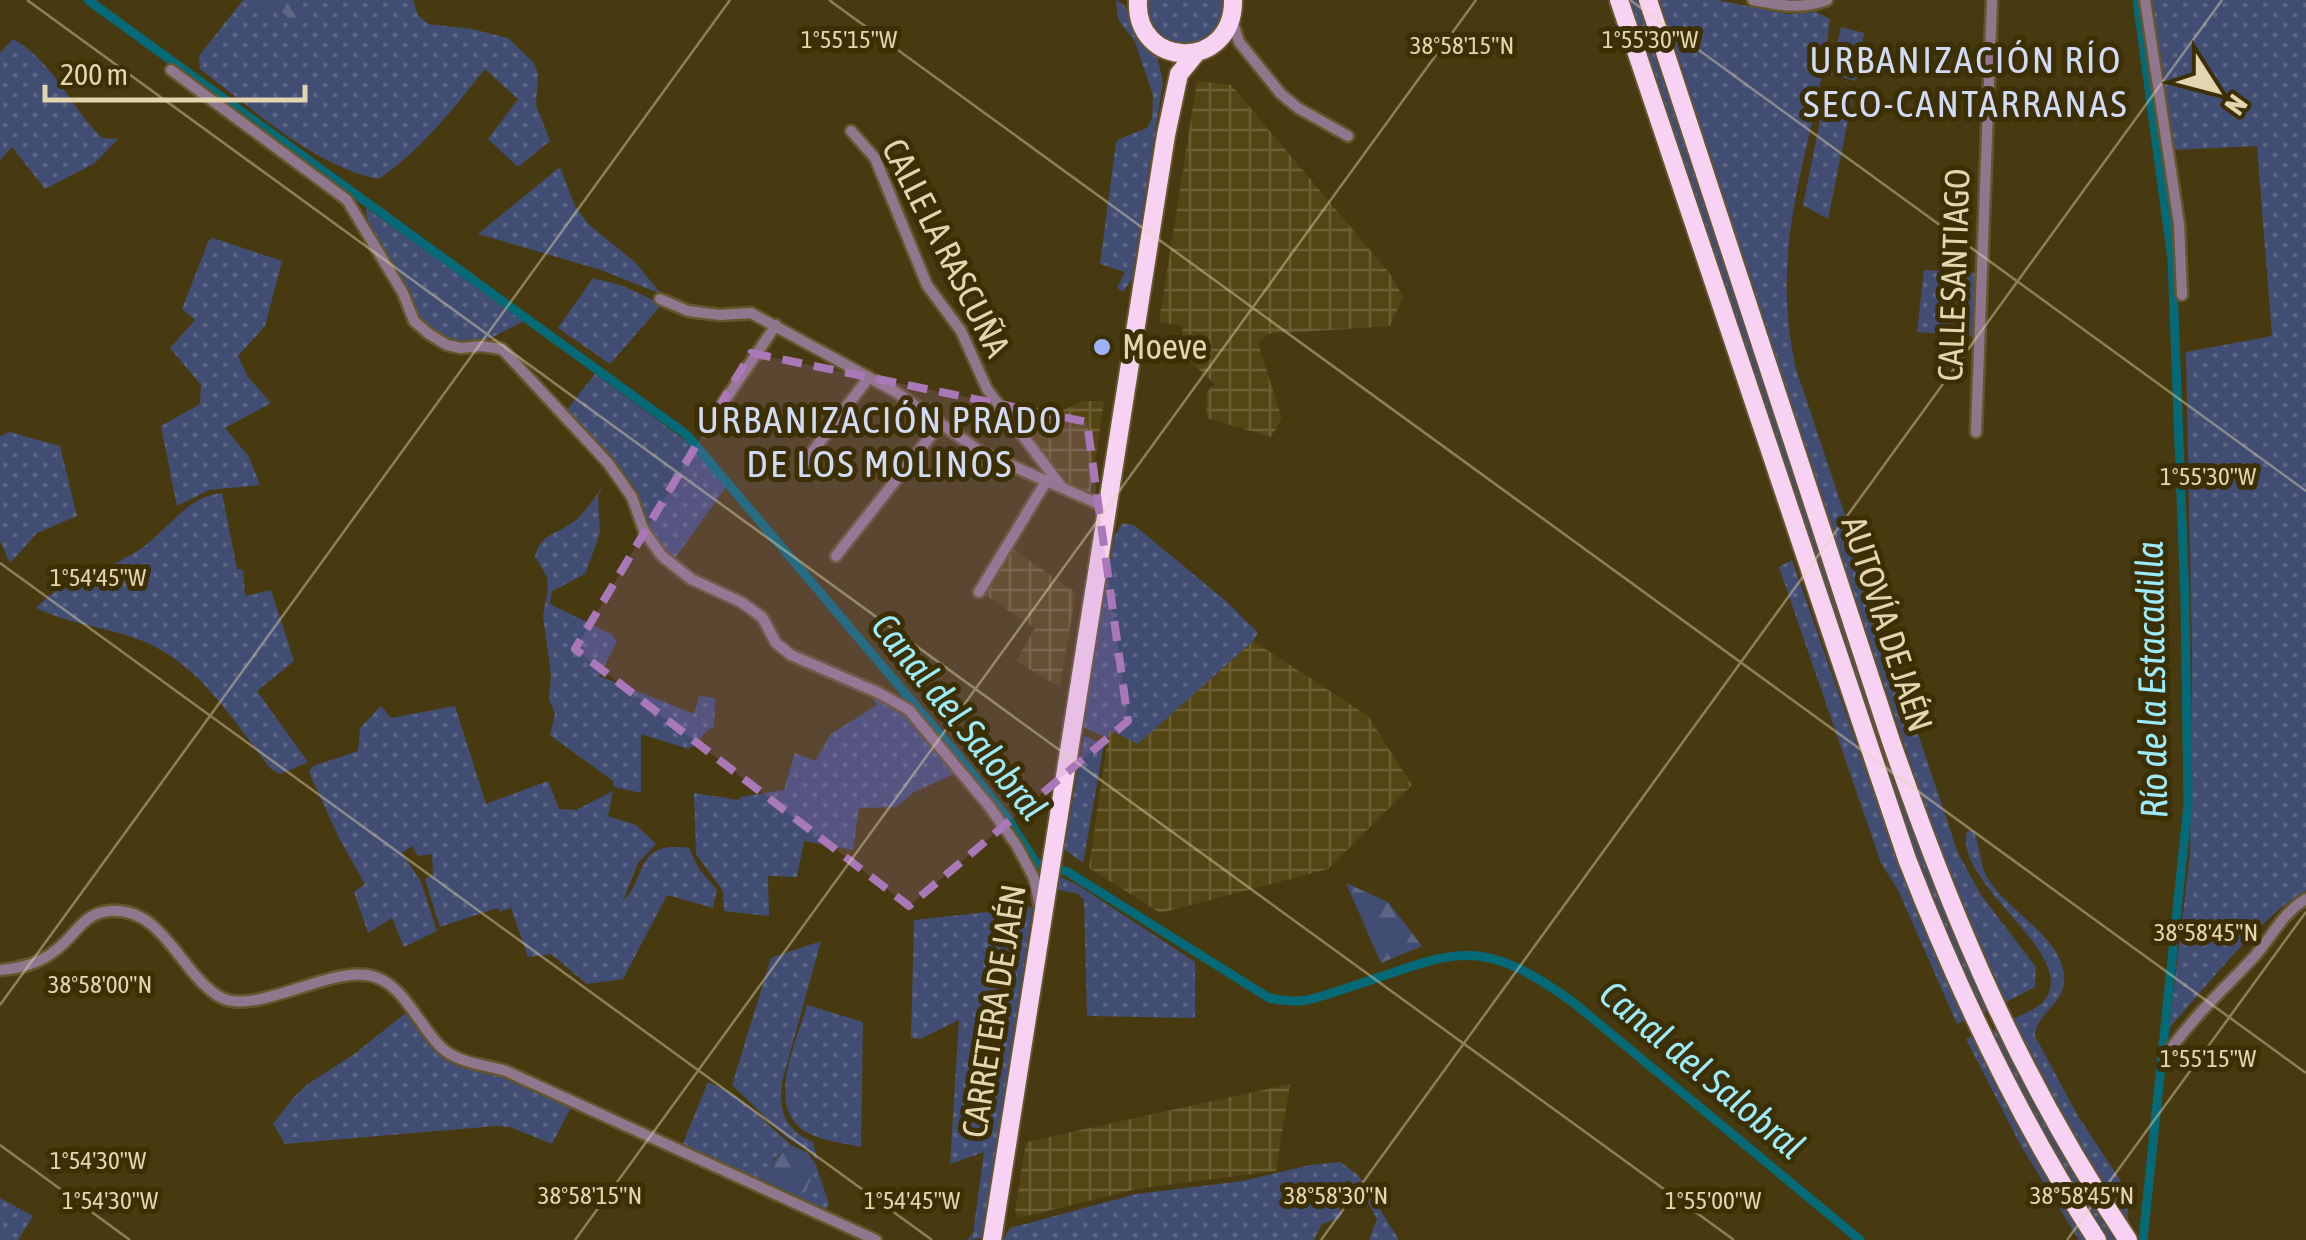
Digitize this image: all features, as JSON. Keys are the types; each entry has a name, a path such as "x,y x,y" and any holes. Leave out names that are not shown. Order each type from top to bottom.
{"highway":[{"path":"1138,0 1138,18 1166,56 1176,81"},
{"name":"AUTOVÍA DE JAÉN","path":"1618,0 1906,860 1950,967 2020,1114 2097,1240"},
{"name":"AUTOVÍA DE JAÉN","path":"1648,0 1934,861 2017,1054 2072,1153 2128,1240"},
{"path":"1152,41 1176,53 1198,52 1217,42 1233,5"},
{"name":"CARRETERA DE JAÉN","path":"992,1240 1176,81 1198,52"}],"street":[{"path":"1753,0 1780,6 1813,6 1827,0"},
{"name":"CALLE SANTIAGO","path":"1976,432 1992,0"},
{"path":"2145,0 2179,224 2182,294"},
{"path":"1233,5 1235,33 1281,94 1348,136"},
{"path":"1217,42 1245,48"},
{"path":"171,70 346,200 402,293 414,321 429,334 447,345 502,349 608,463 632,498 644,532 662,556 691,579 741,602 762,617 776,642 791,655 909,710 1015,843 1034,878 1042,911"},
{"name":"CALLE LA RASCUÑA","path":"852,131 875,158 927,284 961,331 987,389 1062,487"},
{"path":"660,299 688,311 751,313 869,377 981,452 1108,508"},
{"path":"724,403 776,325"},
{"path":"800,467 869,377"},
{"path":"836,556 940,424"},
{"path":"979,592 1047,480"},
{"path":"2170,1050 2208,1002 2256,955 2293,906 2306,899"},
{"path":"0,970 38,962 57,950 97,912 114,910 149,922 210,990 226,1000 256,999 352,973 374,976 391,986 442,1048 457,1058 506,1071 876,1240"}],"highlighted area":[{"path":"751,353 1087,422 1128,721 909,906 575,649"}],"shaded area":[{"path":"1197,81 1231,85 1390,274 1403,297 1390,326 1268,334 1258,343 1282,419 1271,437 1207,418 1206,393 1215,384 1180,352 1183,326 1159,322"},
{"path":"1084,401 1104,401 1090,496 1063,483 1021,429"},
{"path":"1010,547 1076,593 1060,687 1016,661 1035,628 982,593"},
{"path":"1253,641 1368,716 1412,785 1328,869 1160,913 1089,868 1109,730 1138,743"},
{"path":"1290,1084 1276,1171 1136,1189 1019,1218 1015,1212 1026,1142"}],"green space":[{"path":"243,0 255,0 282,11 296,24 302,19 302,0 413,0 418,15 428,24 508,38 534,63 538,74 536,105 550,141 518,167 488,139 518,99 485,69 423,142 379,179 331,162 285,134 200,69 199,56"},
{"path":"255,0 302,0 302,19 296,24 281,11"},
{"path":"1116,0 1124,5 1142,40 1157,56 1163,82 1132,279 1123,292 1117,288 1125,272 1100,264 1116,143 1147,128 1152,118 1153,95 1135,42 1118,19"},
{"path":"1143,0 1226,0 1221,27 1199,45 1171,46 1150,30"},
{"path":"1624,0 1640,0 1991,1010 1977,1016 1926,896"},
{"path":"1654,0 1717,0 1788,14 1816,12 1830,19 1790,233 1788,321 1796,369 1958,853 1981,895 2036,967 2035,987 2006,1002 1960,900 1925,806"},
{"path":"2152,0 2306,0 2306,891 2254,933 2169,1028 2190,856 2192,654 2186,352 2272,336 2257,146 2172,150"},
{"path":"1841,27 1864,33 1856,81 1830,74"},
{"path":"13,39 51,72 102,138 118,139 95,163 45,189 12,147 0,160 0,53"},
{"path":"1827,87 1854,91 1828,219 1803,205"},
{"path":"560,167 575,206 589,225 635,262 661,294 601,270 478,234"},
{"path":"366,208 524,321 493,337 468,344 454,343 431,332 412,313 396,284"},
{"path":"213,238 282,261 265,326 238,356 248,377 271,403 225,428 249,457 260,485 209,490 177,506 161,426 200,404 201,385 170,348 195,320 182,309"},
{"path":"1924,270 1976,273 1974,336 1917,332"},
{"path":"593,278 623,286 662,304 610,364 558,328"},
{"path":"595,374 686,441 726,487 673,561 648,534 633,489 566,411"},
{"path":"10,432 60,446 77,516 37,533 10,563 0,541 0,436"},
{"path":"603,486 598,496 600,533 585,574 552,591 550,604 611,634 617,642 599,676 694,714 699,696 715,698 714,727 688,749 641,734 641,793 614,787 613,781 550,735 555,714 549,699 551,675 543,616 548,587 535,556 542,542 577,519"},
{"path":"222,493 237,569 243,570 245,596 271,590 294,661 257,691 308,762 281,774 271,769 198,678 161,650 36,608 60,588 139,550 198,501"},
{"path":"1122,523 1134,525 1227,602 1258,633 1138,744 1110,730 1108,738 1082,727 1114,538"},
{"path":"1792,560 1895,854 1965,1020 1957,1024 1899,892 1881,863 1779,567"},
{"path":"870,694 906,711 954,774 914,792 896,807 859,808 853,850 804,841 797,877 768,876 769,916 724,911 723,891 696,854 694,793 739,800 784,790 795,753 815,761 831,734 877,705"},
{"path":"381,706 391,718 455,706 486,804 548,781 559,809 576,810 613,791 608,816 636,825 656,844 638,863 623,901 651,855 671,847 689,848 699,869 717,890 713,908 667,895 623,979 587,984 551,954 528,957 511,908 500,912 497,908 440,927 425,879 433,875 432,854 418,856 412,846 402,853 421,882 437,931 404,947 392,918 368,933 354,892 365,884 309,772 313,766 358,751 360,728"},
{"path":"1084,736 1104,744 1083,863 1064,849"},
{"path":"1967,831 1976,836 1987,877 2057,953 2063,968 2062,991 2036,1028 2035,1036 2078,1116 2128,1192 2128,1221 2079,1144 2013,1019 2041,1004 2051,986 2047,965 1979,875 1968,852"},
{"path":"1056,875 1195,962 1195,1018 1087,1016 1084,900 1079,894 1054,889"},
{"path":"1346,883 1388,902 1422,946 1381,963"},
{"path":"1033,907 982,1238 967,1240 973,1234 984,1152 950,1164 959,1020 920,1039 911,1038 914,920"},
{"path":"821,941 781,1092 786,1118 796,1131 813,1142 818,1162 732,1085 771,958"},
{"path":"807,1005 863,1022 861,1147 806,1132 794,1121 787,1106 787,1073"},
{"path":"407,1012 437,1047 572,1105 552,1144 510,1127 496,1126 285,1144 273,1124 294,1097"},
{"path":"1999,1028 2121,1240 2104,1240 1986,1034"},
{"path":"1972,1036 2042,1167 2088,1240 2079,1240 2021,1146 1966,1039"},
{"path":"708,1082 743,1102 791,1145 772,1160 772,1188 681,1148"},
{"path":"791,1145 808,1153 816,1165 802,1202 772,1188 768,1180 769,1164"},
{"path":"1340,1162 1358,1175 1399,1240 1369,1240 1377,1219 1363,1193 1349,1180 1340,1185 1335,1200 1342,1214 1322,1224 1314,1240 1003,1240 1010,1228 1136,1194 1243,1181"},
{"path":"816,1165 829,1204 825,1211 802,1202"},
{"path":"0,1198 33,1216 18,1240 0,1240"}],"waterway":[{"name":"Canal del Salobral","path":"88,0 687,435 960,758 1008,819 1036,863 1068,872 1269,998 1308,1000 1438,959 1485,957 1511,965 1574,1003 1860,1240"},
{"name":"Río de la Estacadilla","path":"2137,0 2172,259 2188,804 2143,1240"}],"place":[{"name":"Moeve","path":"1102,347"}],"district":[{"name":"URBANIZACIÓN RÍO SECO-CANTARRANAS","path":"1966,82"},
{"name":"URBANIZACIÓN PRADO DE LOS MOLINOS","path":"880,442"}]}
